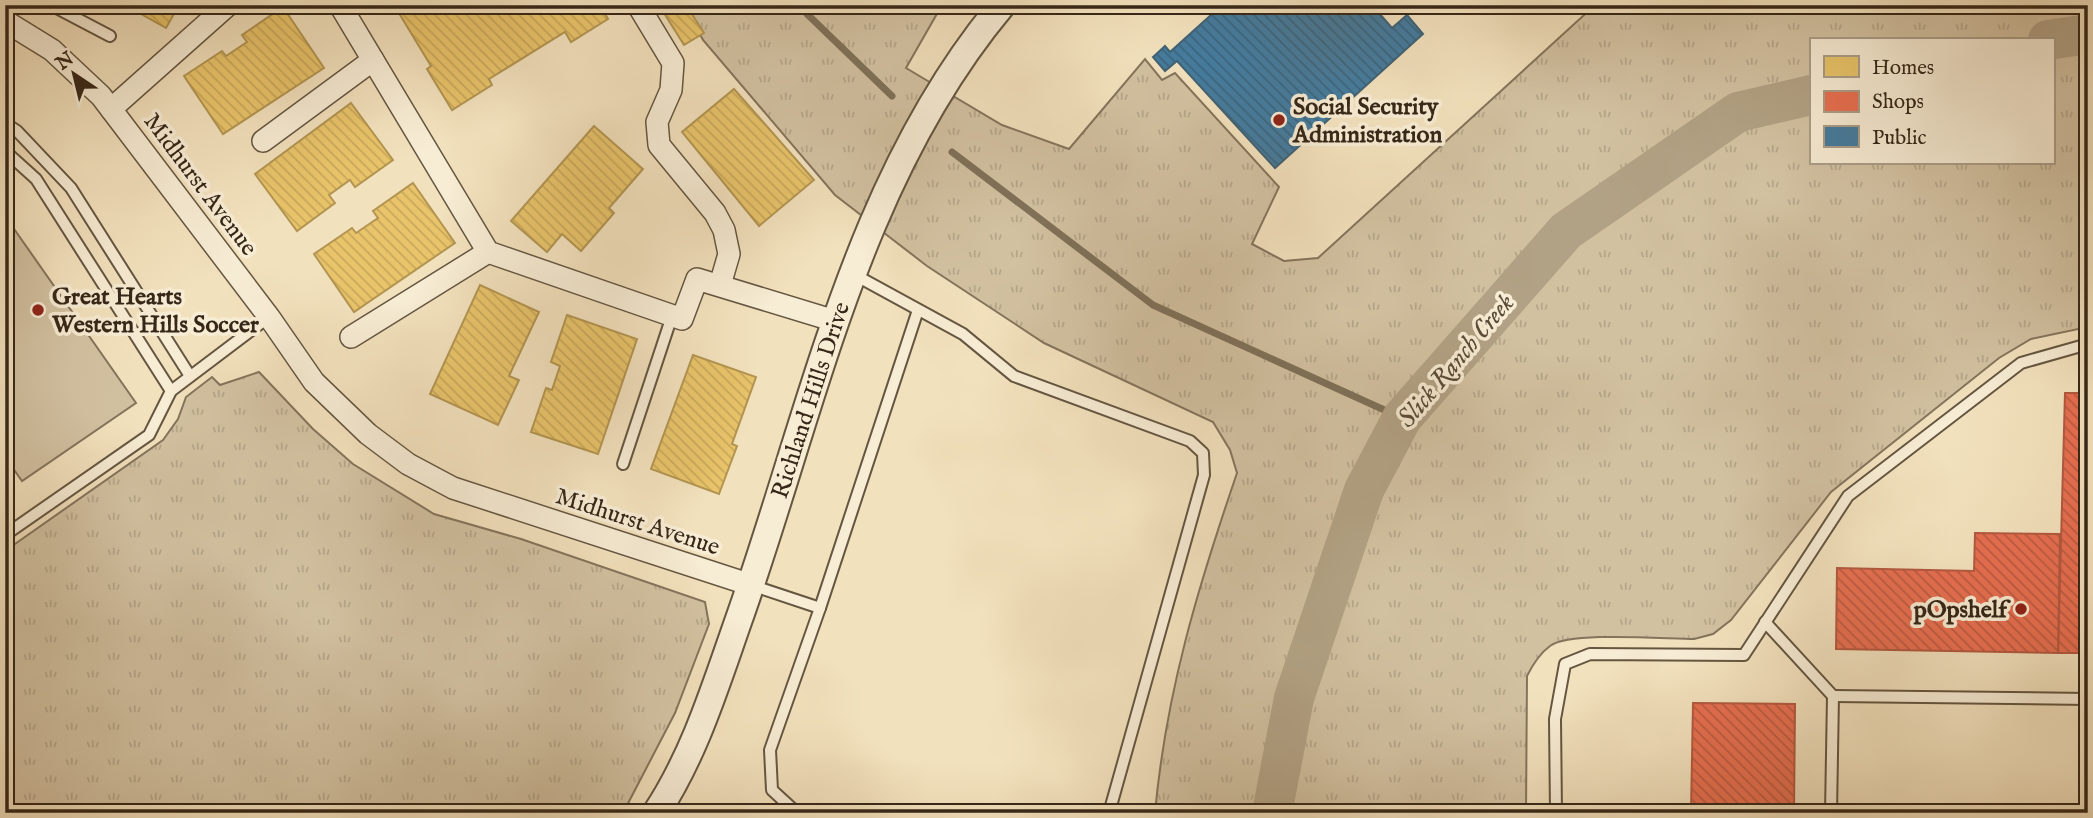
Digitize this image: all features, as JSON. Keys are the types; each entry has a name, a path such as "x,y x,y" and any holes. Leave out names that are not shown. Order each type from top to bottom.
{"street":[{"path":"111,109 228,5"},
{"path":"340,5 488,252 682,319 697,279 835,321"},
{"path":"638,5 673,63 671,90 657,122 659,145 715,213 724,230 729,254 720,285"},
{"name":"Richland Hills Drive","path":"656,813 704,718 751,585 835,321 879,206 952,75 1002,5"},
{"name":"Midhurst Avenue","path":"5,21 52,50 111,109 269,317 314,382 368,434 408,464 453,488 751,585"},
{"path":"264,141 373,60"},
{"path":"351,337 488,252"}],"lane":[{"path":"51,5 110,36"},
{"path":"5,123 17,131 71,188 190,376"},
{"path":"5,151 42,188 171,391"},
{"path":"852,274 962,334 1014,376 1190,441 1203,453 1204,475 1109,813"},
{"path":"797,813 772,790 771,750 918,310"},
{"path":"623,464 672,316"},
{"path":"5,535 149,435 171,391 269,317"},
{"path":"1556,813 1555,719 1565,664 1590,654 1744,655 1848,496 2021,363 2088,344"},
{"path":"751,585 820,608"},
{"path":"1765,622 1833,696 1831,813"},
{"path":"1833,696 2088,699"}],"green space":[{"path":"684,5 942,5 906,68 1002,125 1069,149 1145,59 1162,80 1175,73 1279,187 1252,244 1284,261 1318,258 1595,5 2088,5 2088,327 2031,339 1999,358 1831,492 1731,620 1713,634 1694,639 1597,637 1561,641 1546,649 1527,676 1526,813 1155,813 1175,682 1209,557 1237,473 1230,450 1213,422 1044,343 927,266 835,195 703,40"},
{"name":"Great Hearts Western Hills Soccer","path":"5,216 136,403 22,481 5,457"},
{"path":"259,372 313,429 353,464 434,514 521,539 705,602 709,624 675,713 623,813 5,813 5,551 163,440 178,419 186,397 212,377 220,385"}],"building: Homes":[{"path":"125,5 179,5 166,28"},
{"path":"394,5 600,5 608,19 571,42 565,32 489,79 492,85 452,110 427,69 431,66"},
{"path":"659,5 686,5 704,33 684,45"},
{"path":"283,7 324,68 223,134 184,76 222,51 226,56 247,42 242,35"},
{"path":"734,89 814,180 759,226 682,132"},
{"path":"351,103 393,160 355,187 350,180 329,195 335,203 297,231 255,174"},
{"path":"594,126 643,169 609,208 614,213 581,251 562,234 547,252 511,221"},
{"path":"413,183 455,243 354,312 314,254 352,228 356,233 378,218 373,211"},
{"path":"480,285 539,312 509,376 519,380 498,425 430,394"},
{"path":"567,315 637,339 598,454 531,432 546,388 552,390 560,366 551,362"},
{"path":"693,355 756,377 732,444 737,446 719,494 651,469"}],"building: Shops":[{"path":"2065,393 2088,393 2088,653 2058,653"},
{"path":"1975,533 2060,534 2058,653 1836,649 1837,568 1974,571"},
{"path":"1693,703 1795,704 1794,813 1691,813"}],"building: Public":[{"name":"Social Security Administration","path":"1222,5 1372,5 1392,28 1407,15 1423,34 1275,168 1177,61 1165,71 1153,57 1165,46 1170,52"}],"waterway":[{"path":"801,5 807,14 892,96"},
{"name":"Slick Ranch Creek","path":"2054,39 2088,34"},
{"name":"Slick Ranch Creek","path":"1272,813 1294,698 1364,490 1402,418 1566,231 1738,112 1810,95"},
{"path":"952,152 1153,305 1402,418"}],"place":[{"name":"Social Security Administration","path":"1279,120"},
{"name":"Great Hearts Western Hills Soccer","path":"38,310"},
{"name":"pOpshelf","path":"2021,609"}]}
